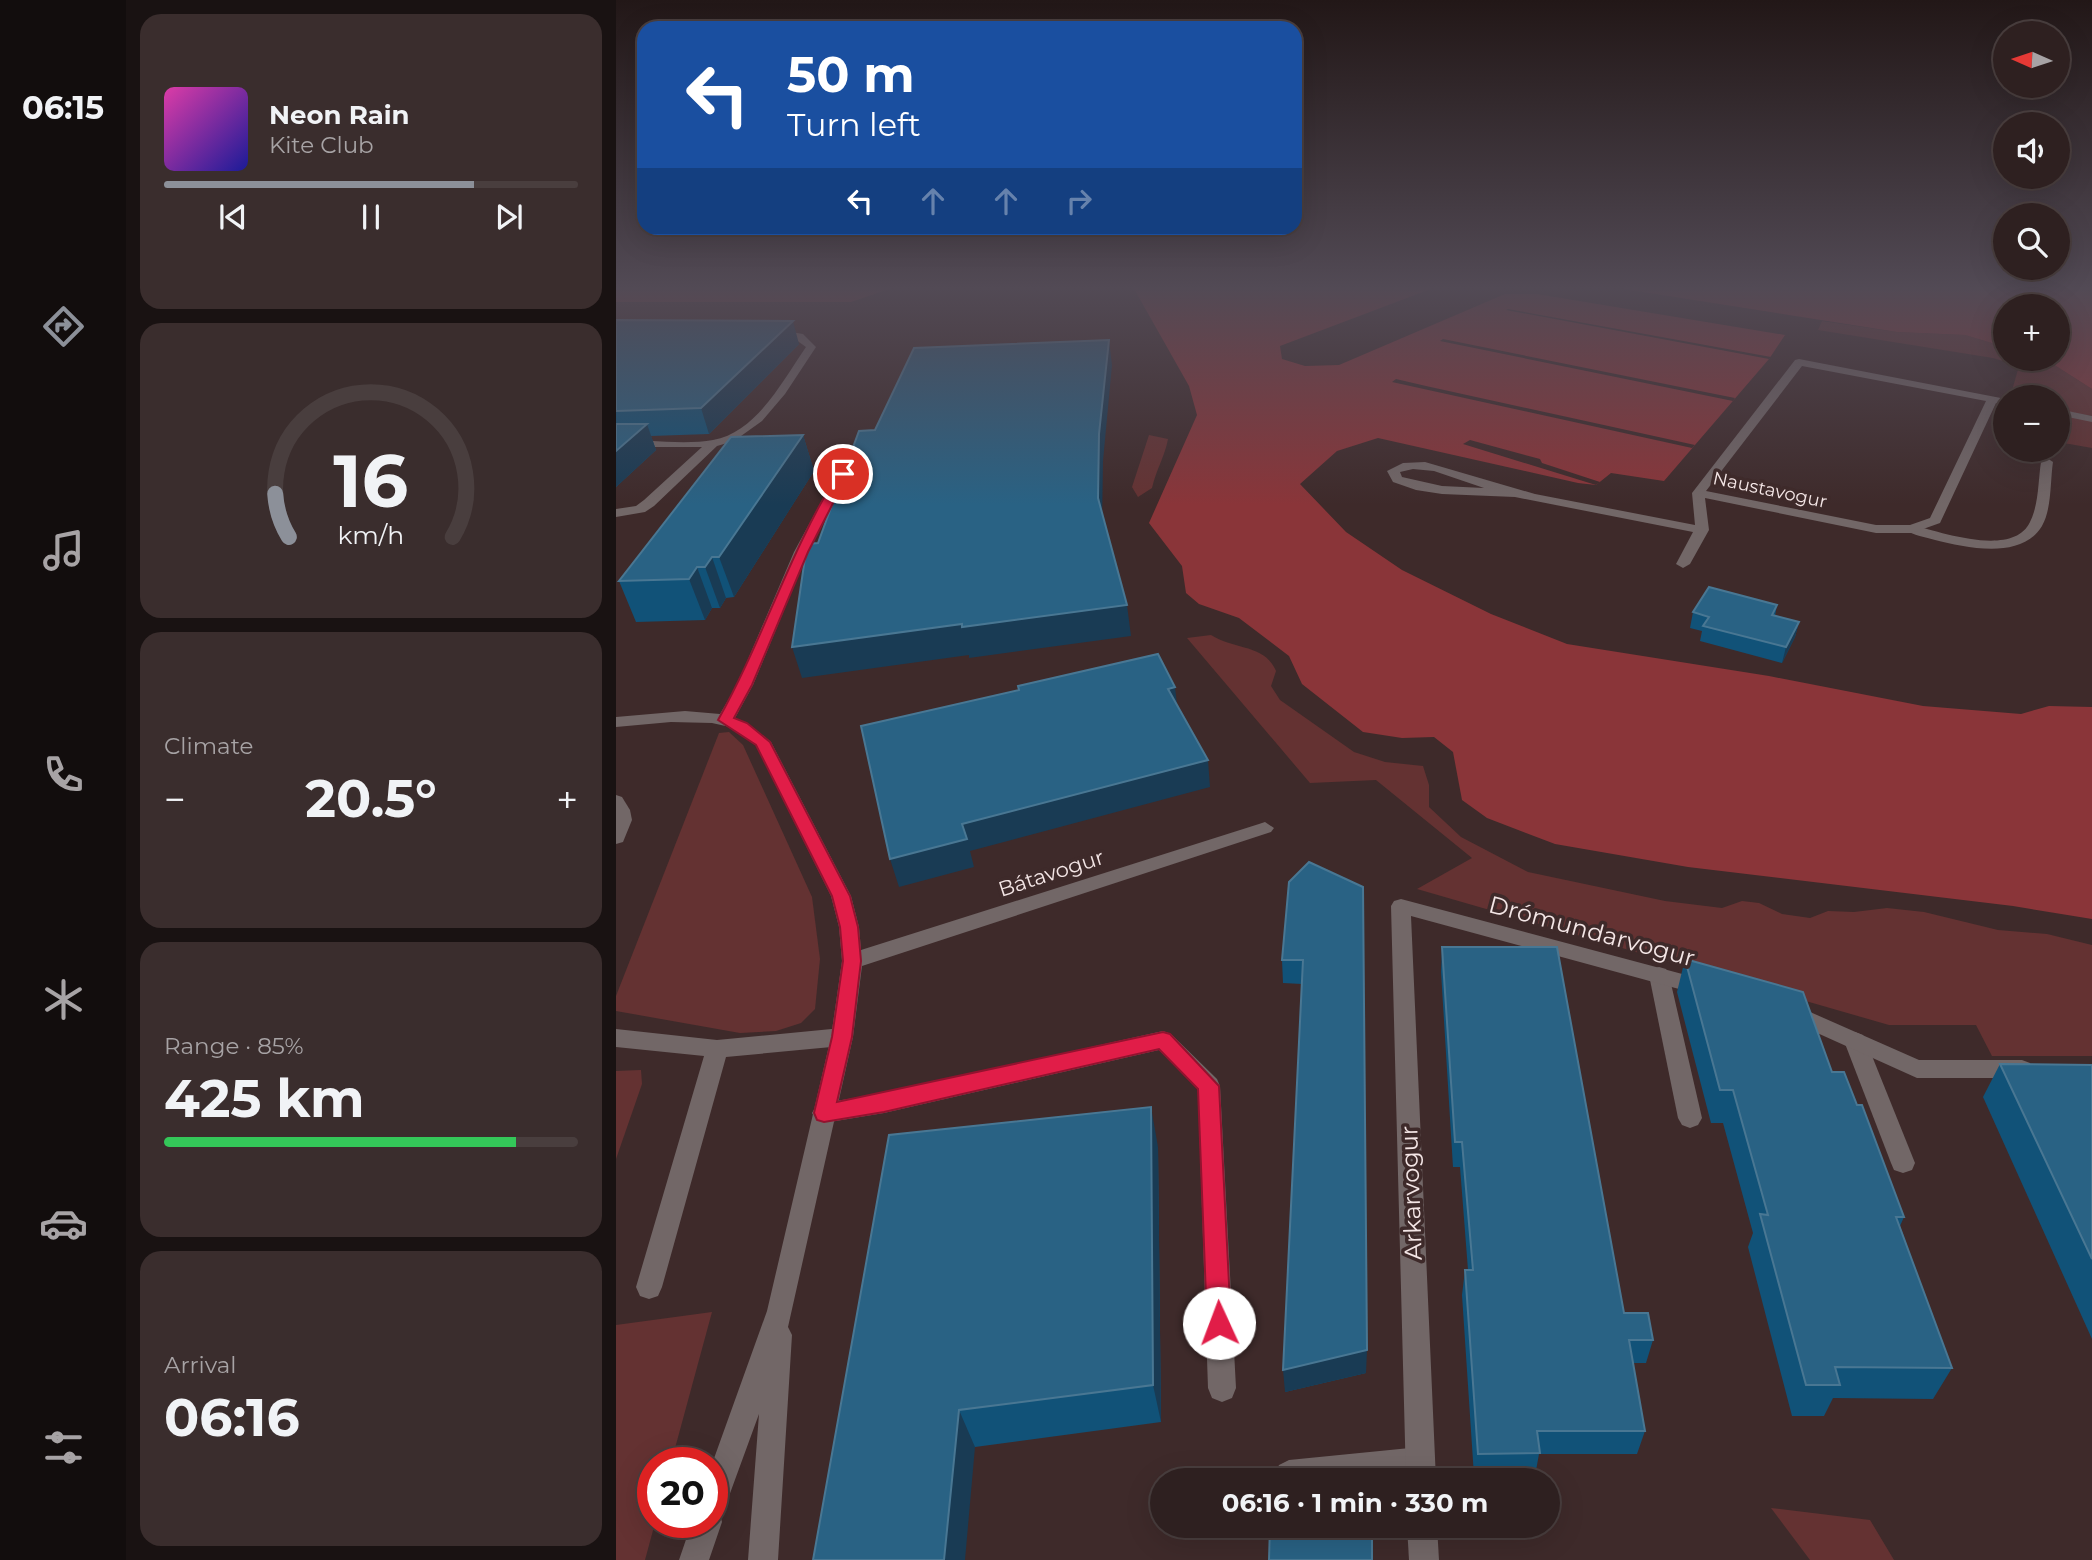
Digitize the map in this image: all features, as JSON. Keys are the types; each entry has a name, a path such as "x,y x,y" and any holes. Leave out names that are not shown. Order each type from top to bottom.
{"street":[{"path":"616,443 713,444 735,438 756,422 802,360"},
{"name":"Naustavogur","path":"1993,399 1799,362 1698,493 1877,529 1912,529 1935,520 1993,411"},
{"path":"2070,414 2092,419"},
{"path":"725,720 745,685 801,552 860,441"},
{"path":"616,513 640,509 649,503 713,444"},
{"path":"1912,529 1943,540 1977,544 2007,542 2028,535 2036,524 2047,462"},
{"path":"1514,494 1429,489 1397,479 1393,471 1399,467 1420,466 1514,494 1702,530"},
{"path":"1682,564 1702,530 1704,520 1698,493"},
{"path":"616,722 683,717 725,720 742,727 763,742 841,896 849,927 852,961 842,1037 780,1311 728,1461"},
{"path":"616,801 624,818 616,838"},
{"name":"Bátavogur","path":"852,961 1265,828"},
{"name":"Drómundarvogur","path":"1401,906 1725,994"},
{"name":"Arkarvogur","path":"1401,906 1420,1468"},
{"path":"1659,975 1690,1118"},
{"path":"1778,1008 1917,1069 2040,1069"},
{"path":"616,1038 717,1049 842,1037"},
{"path":"824,1113 884,1103 1163,1040 1209,1086 1222,1388"},
{"path":"1855,1041 1903,1163"},
{"path":"649,1287 717,1049"},
{"path":"763,1560 780,1311"},
{"path":"694,1560 702,1538"},
{"path":"1423,1538 1424,1560"}],"shaded area":[{"path":"1174,360 1285,360 1305,366 1339,365 1351,360 1768,360 1664,481 1611,473 1596,485 1578,483 1378,438 1337,451 1300,484 1346,532 1402,570 1491,614 1567,644 1769,676 1923,706 2021,714 2049,706 2092,707 2092,919 2013,906 1688,867 1555,844 1487,818 1462,800 1453,752 1434,737 1402,738 1363,732 1302,684 1289,656 1239,618 1199,604 1186,593 1182,566 1149,523 1197,415 1189,386"},
{"path":"2070,360 2092,360 2092,389 2064,371 2070,371"},
{"path":"2018,371 2064,371 2092,389 2092,416 2070,412 2070,385 2014,385"},
{"path":"2070,416 2092,421 2092,448 2070,444"},
{"path":"1149,435 1168,439 1152,488 1138,497 1132,487"},
{"path":"1211,635 1264,656 1276,671 1271,686 1280,700 1354,752 1385,762 1423,766 1429,785 1429,807 1461,837 1528,872 1665,901 1722,908 1742,901 1759,903 1782,914 1810,918 1828,911 1854,912 1887,908 1924,912 1998,930 2047,934 2092,945 2092,1056 1992,1056 1976,1025 1889,1025 1417,889 1472,858 1376,780 1310,783 1187,638"},
{"path":"729,732 743,745 812,897 820,959 815,1009 801,1023 776,1031 740,1033 616,1011 616,996 719,733"},
{"path":"641,1070 642,1084 616,1159 616,1071"},
{"path":"712,1312 675,1447 637,1447 637,1538 651,1538 645,1560 616,1560 616,1325"},
{"path":"1771,1508 1870,1520 1894,1560 1810,1560"}],"pier":[{"path":"1532,360 1546,360 1735,398 1733,401"},
{"path":"1396,379 1695,445 1692,448 1392,382"},
{"path":"1470,440 1540,459 1542,463 1600,482 1596,485 1463,444"}],"building":[{"path":"616,360 752,360 701,408 616,411"},
{"path":"908,360 1107,360 1099,434 1098,498 1127,605 792,647 807,544 818,543 859,431 875,430"},
{"path":"616,424 647,424 616,451"},
{"path":"803,435 719,557 712,557 705,567 697,567 689,579 619,581 731,437"},
{"path":"1709,587 1777,605 1772,615 1799,622 1786,647 1703,626 1709,617 1693,612"},
{"path":"1158,654 1175,687 1168,689 1208,760 962,824 967,839 890,859 861,726 1019,690 1018,686"},
{"path":"1309,862 1363,887 1367,1350 1283,1370 1303,960 1282,960 1289,882"},
{"path":"1442,947 1557,947 1624,1313 1648,1313 1653,1340 1629,1340 1645,1431 1537,1431 1540,1453 1478,1454 1465,1270 1473,1270 1462,1142 1455,1142"},
{"path":"1685,959 1803,992 1832,1072 1844,1072 1857,1105 1862,1105 1904,1217 1896,1217 1952,1368 1835,1367 1840,1385 1806,1385 1760,1214 1768,1215 1733,1090 1720,1090"},
{"path":"2000,1064 2092,1065 2092,1259"},
{"path":"1151,1107 1153,1385 959,1410 944,1560 813,1560 889,1135"},
{"path":"1270,1538 1372,1538 1372,1560 1269,1560"}],"route":[{"path":"843,474 801,552 745,685 725,720 742,727 763,742 841,896 849,927 852,961 842,1037 824,1113 884,1103 1163,1040 1209,1086 1219,1323"}]}
